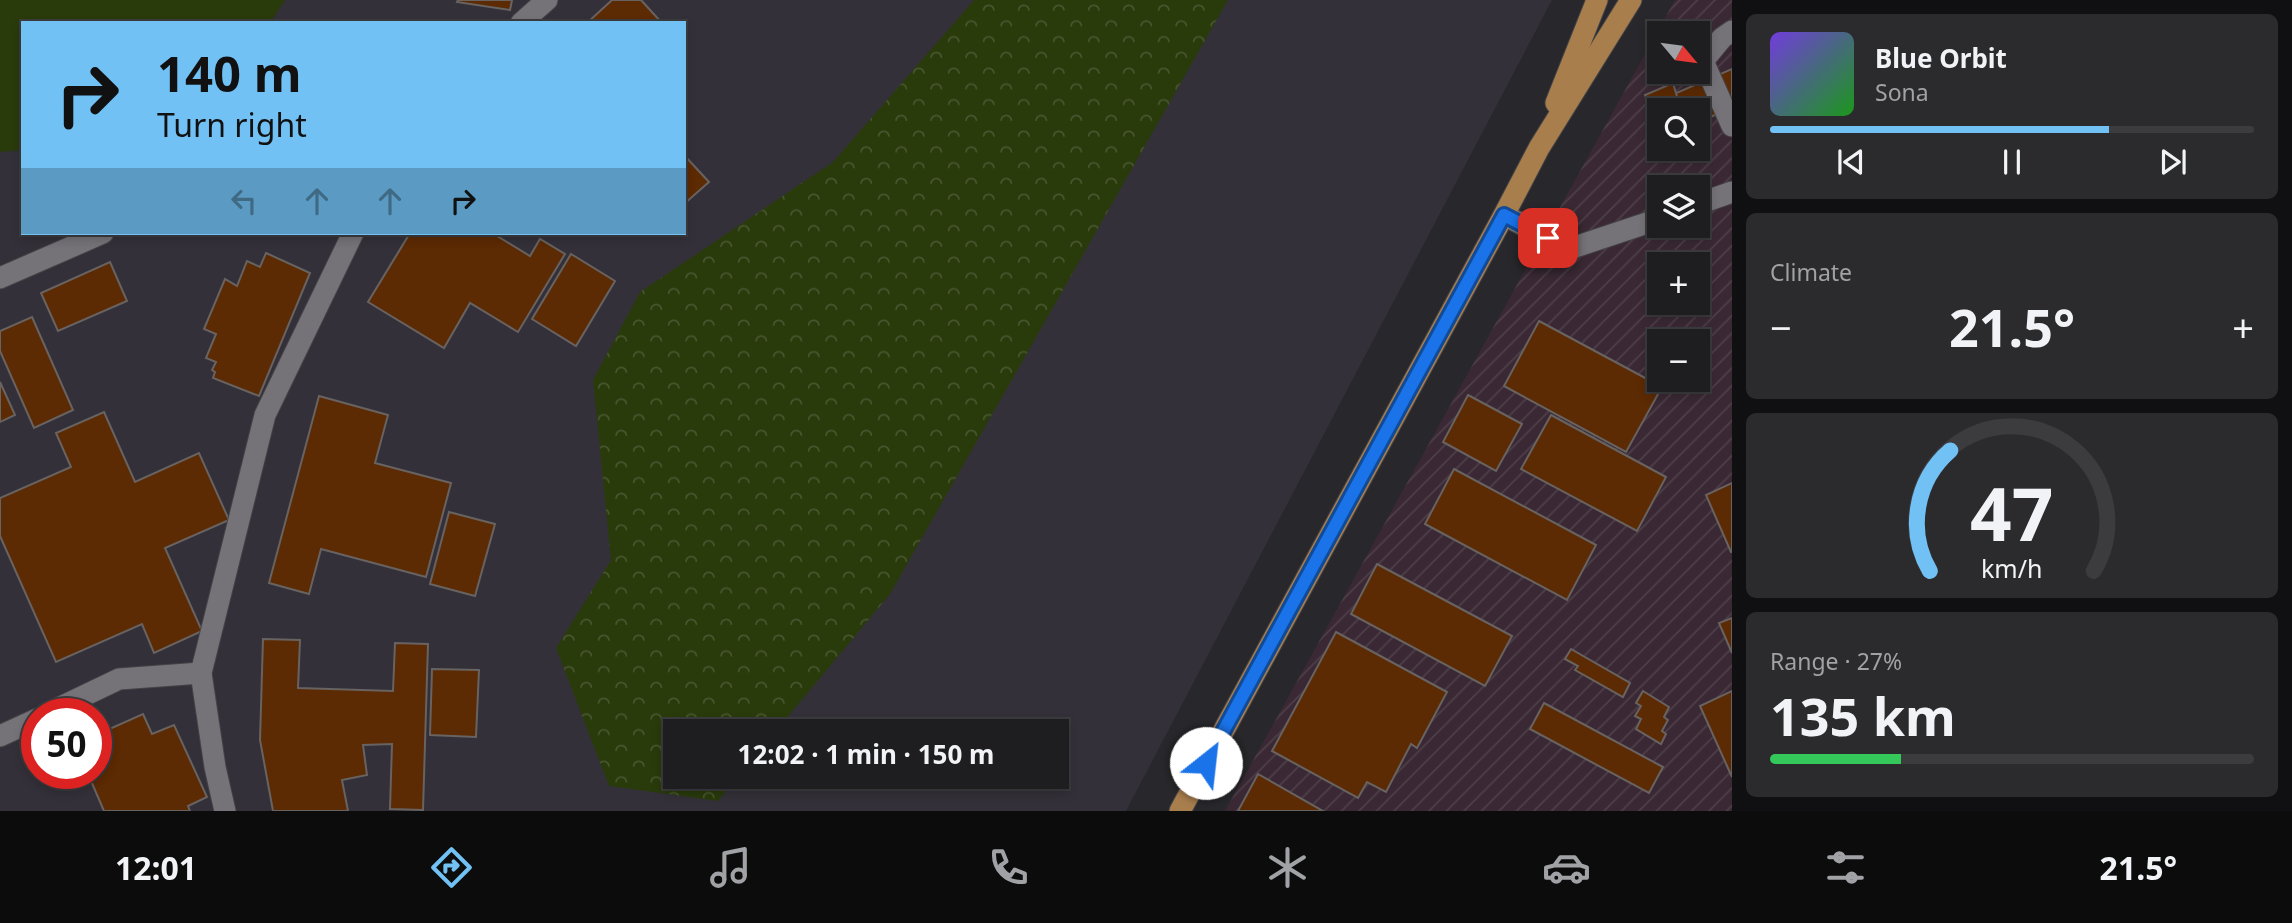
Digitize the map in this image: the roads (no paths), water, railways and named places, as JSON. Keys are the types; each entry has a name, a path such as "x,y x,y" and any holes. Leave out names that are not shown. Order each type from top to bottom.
{"main road":[{"path":"1539,148 1597,0"},
{"path":"1180,811 1539,148 1631,0"}],"lane":[{"path":"523,21 547,0"},
{"path":"1732,31 1722,38 1703,61 1732,126"},
{"path":"1710,200 1732,192"},
{"path":"1504,215 1569,249 1647,223"},
{"path":"0,278 98,235"},
{"path":"225,811 215,767 201,673 265,415 352,235"},
{"path":"79,698 119,679 201,673"},
{"path":"0,736 21,726"}]}
